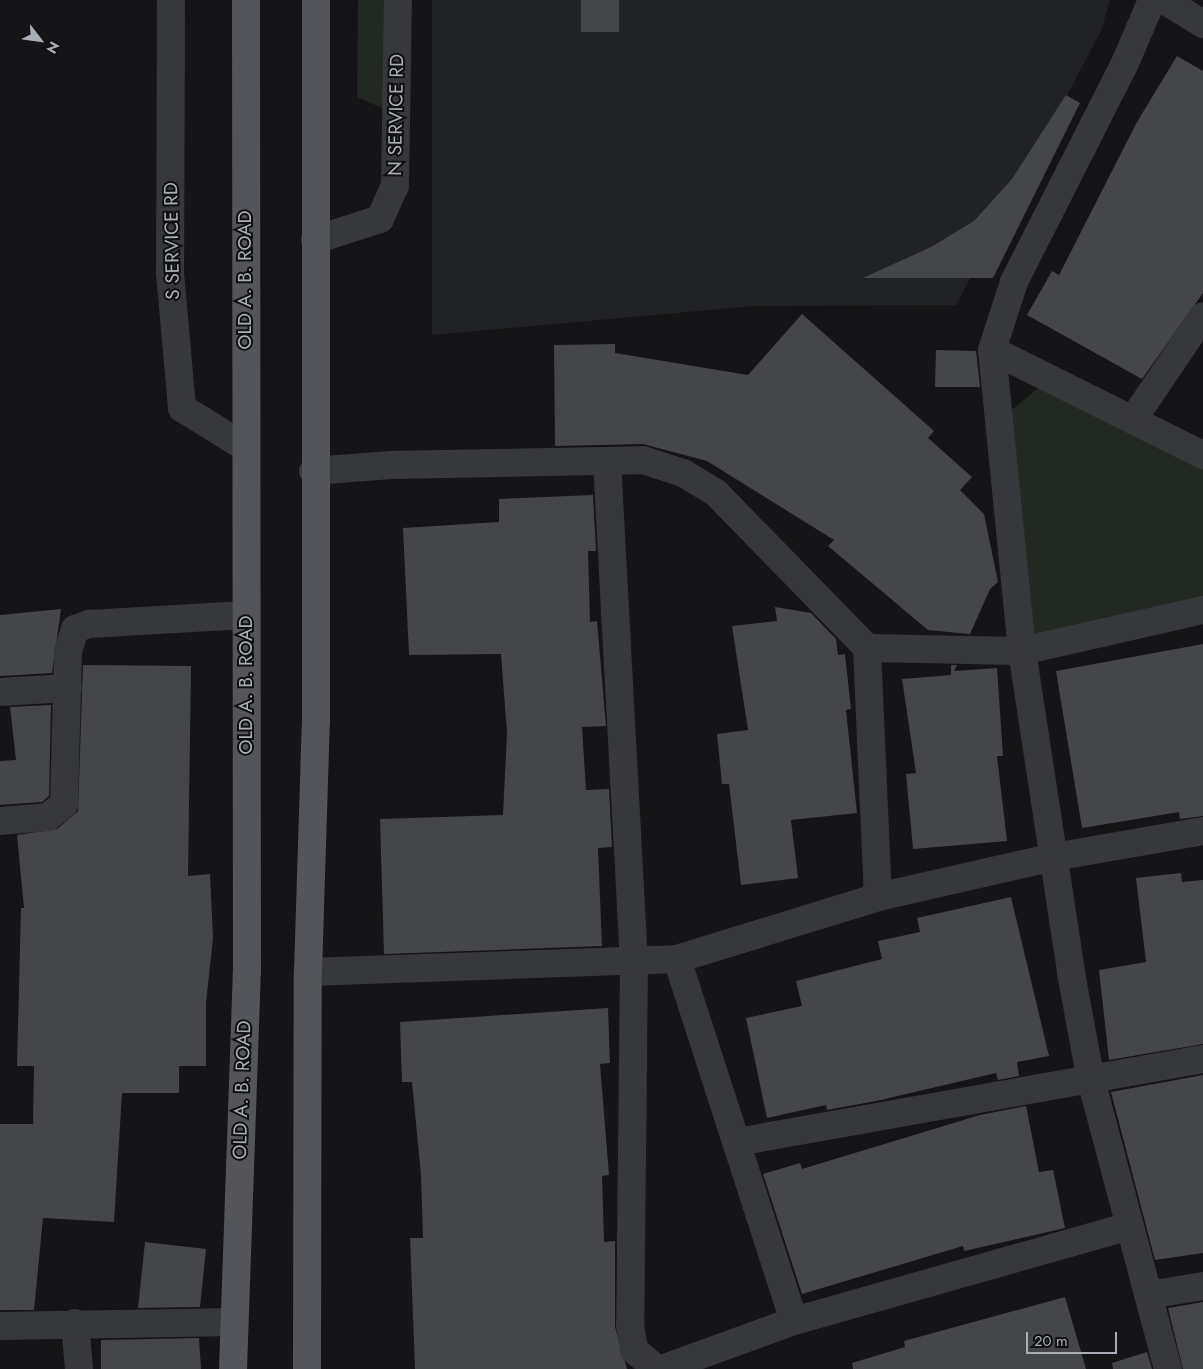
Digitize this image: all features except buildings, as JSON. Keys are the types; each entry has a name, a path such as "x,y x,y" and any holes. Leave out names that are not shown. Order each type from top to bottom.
{"main road":[{"name":"OLD A. B. ROAD","path":"233,1369 233,1322 247,971 246,0"},
{"path":"308,1369 308,972 316,722 313,471 316,0"}],"street":[{"name":"S SERVICE RD","path":"171,0 170,273 182,408 245,447"},
{"name":"N SERVICE RD","path":"315,240 380,219 395,186 398,0"},
{"path":"1152,0 1125,63 1014,282 992,350 1022,651 1090,1076 1168,1369"},
{"path":"1164,0 1203,24"},
{"path":"1134,418 1203,316"},
{"path":"992,350 1134,418 1203,454"},
{"path":"313,471 391,465 643,460 683,473 716,493 868,648 878,897"},
{"path":"606,461 634,963 630,1325 634,1350 657,1369"},
{"path":"868,648 1022,651 1203,610"},
{"path":"0,821 48,817 64,804 68,651 75,630 90,624 246,615"},
{"path":"0,692 68,688"},
{"path":"308,972 634,963 677,959 878,897 1054,857 1203,831"},
{"path":"677,959 794,1321"},
{"path":"737,1142 1090,1076 1203,1059"},
{"path":"662,1369 794,1321 1129,1226"},
{"path":"1148,1295 1203,1286"},
{"path":"0,1326 75,1323 233,1322"},
{"path":"75,1323 79,1369"}],"shaded area":[{"path":"358,0 398,0 396,114 357,97"},
{"path":"432,0 1110,0 1101,31 956,305 754,306 432,335"},
{"path":"1051,378 1203,455 1203,610 1022,651 999,420"}]}
